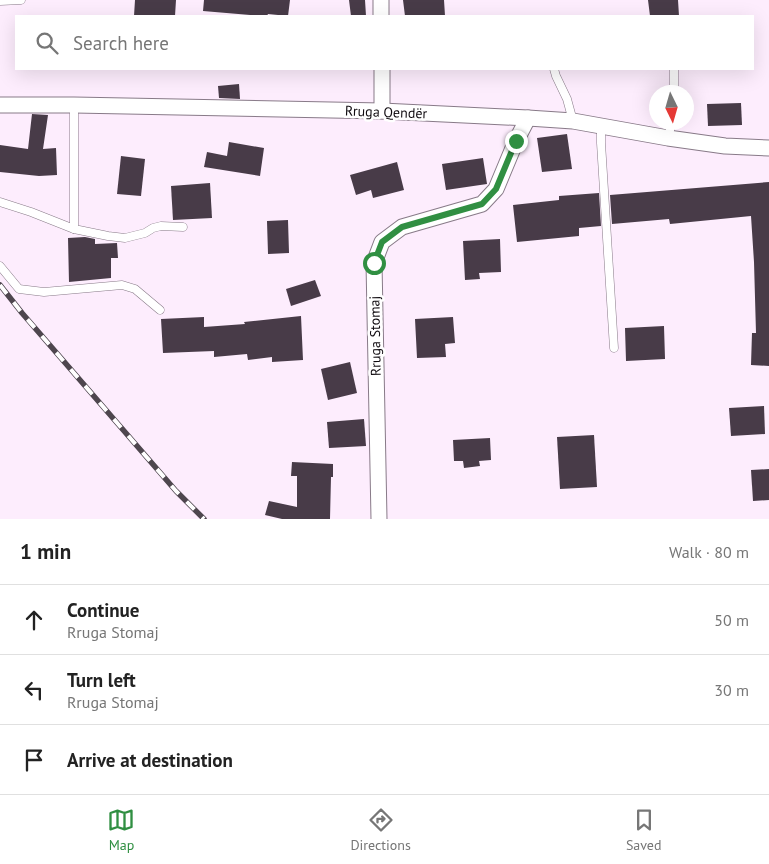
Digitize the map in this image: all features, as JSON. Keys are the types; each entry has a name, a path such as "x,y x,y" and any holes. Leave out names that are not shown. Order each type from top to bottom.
{"street":[{"path":"381,0 381,15"},
{"path":"382,70 382,111"},
{"name":"Rruga Qendër","path":"0,105 382,111 528,118 573,121 725,146 769,148"},
{"name":"Rruga Stomaj","path":"379,519 374,263 382,242 402,227 482,204 496,189 528,118"}],"lane":[{"path":"0,1 22,0"},
{"path":"554,70 567,99 573,121"},
{"path":"674,70 674,85"},
{"path":"74,105 74,229"},
{"path":"601,126 614,348"},
{"path":"668,138 670,130"},
{"path":"0,202 74,229 108,236 125,238 145,233 161,226 183,227"},
{"path":"0,266 19,289 44,292 122,285 135,289 160,310"}],"building":[{"path":"135,0 176,0 175,15 134,15"},
{"path":"204,0 290,0 288,15 249,15 203,11"},
{"path":"349,0 365,0 366,15 351,15"},
{"path":"403,0 444,0 445,15 405,15"},
{"path":"648,0 678,0 679,15 650,15"},
{"path":"239,84 240,99 219,98 218,86"},
{"path":"741,103 742,125 708,126 707,104"},
{"path":"32,114 48,115 43,149 56,148 57,175 39,176 0,172 0,145 28,149"},
{"path":"567,134 572,169 542,172 537,138"},
{"path":"229,142 264,148 260,176 204,167 207,152 227,156"},
{"path":"121,156 145,159 141,196 117,194"},
{"path":"483,158 487,184 446,190 442,164"},
{"path":"397,162 404,190 373,198 371,190 356,195 350,175"},
{"path":"769,182 769,366 751,365 752,333 756,333 751,216 670,224 669,219 612,224 610,195"},
{"path":"210,183 212,218 173,220 171,186"},
{"path":"599,193 601,226 579,228 579,236 517,242 513,205 559,200 559,196"},
{"path":"288,220 289,253 268,254 267,221"},
{"path":"85,237 95,239 95,244 117,243 118,258 111,258 111,278 69,282 68,238"},
{"path":"500,239 501,272 479,273 480,279 465,280 463,241"},
{"path":"315,280 321,296 291,306 286,289"},
{"path":"301,316 303,360 272,362 272,357 248,360 247,354 214,357 214,351 163,353 161,319 204,317 204,327 245,324 244,322"},
{"path":"453,317 455,343 445,344 446,357 417,358 415,319"},
{"path":"664,326 665,359 626,361 625,328"},
{"path":"350,362 357,393 328,400 321,369"},
{"path":"764,406 765,434 731,436 729,408"},
{"path":"364,419 366,446 329,448 327,422"},
{"path":"594,435 597,487 560,489 557,437"},
{"path":"490,438 491,460 479,461 480,466 464,468 463,461 454,461 453,440"},
{"path":"292,462 333,464 330,519 282,519 265,515 269,501 297,507 297,476 291,476"},
{"path":"769,469 769,500 753,501 751,470"}],"railway":[{"path":"0,285 176,491 204,519"}],"route":[{"path":"374,263 382,242 402,227 482,204 496,189 516,141"}]}
